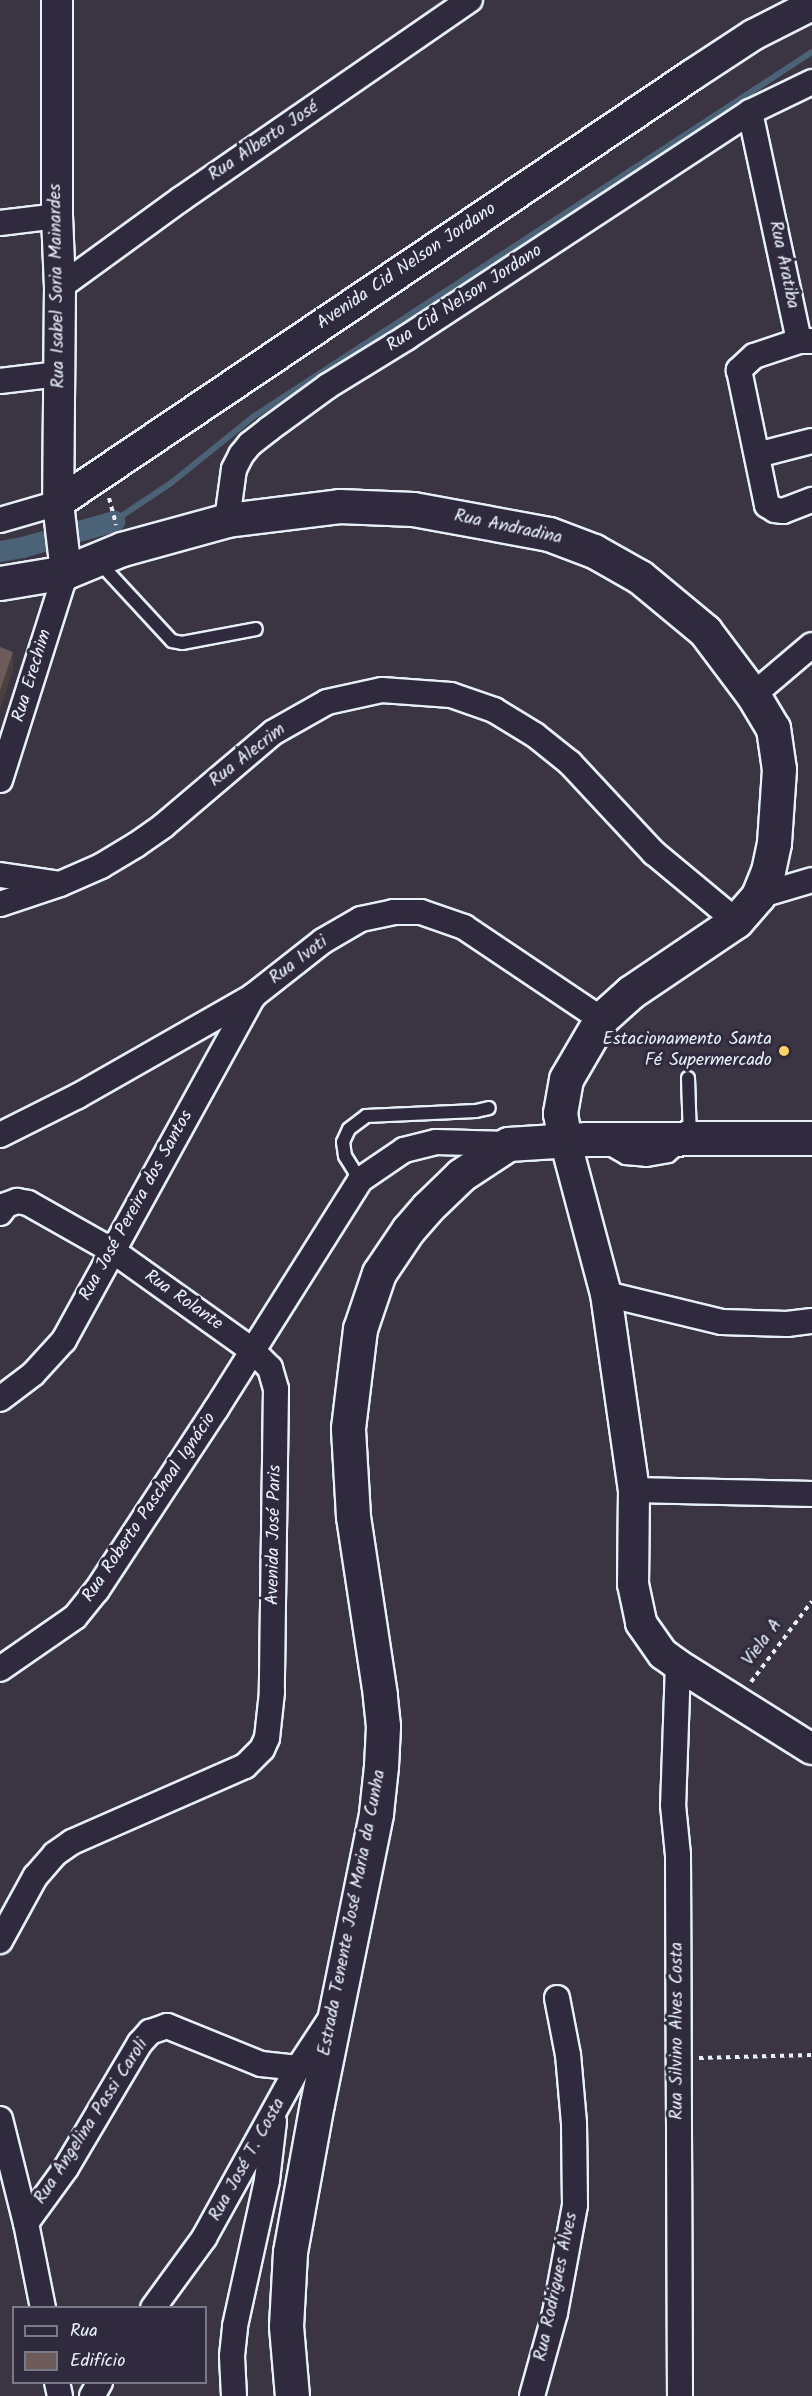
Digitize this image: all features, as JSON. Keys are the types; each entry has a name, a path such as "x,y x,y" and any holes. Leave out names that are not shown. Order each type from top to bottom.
{"main road":[{"name":"Rua Andradina","path":"65,561 96,560 122,549 227,520 339,506 413,510 549,534 594,551 640,577 705,631 753,695 773,728 779,769 774,843 768,871 758,896 736,921 631,992 601,1019 566,1079 560,1113 565,1140"},
{"path":"0,583 65,561"},
{"name":"Estrada Tenente José Maria da Cunha","path":"292,2396 286,2326 290,2252 376,1813 383,1736 380,1695 353,1516 348,1428 360,1329 379,1274 408,1230 461,1175 508,1144 599,1138 812,1138"}],"street":[{"name":"Rua Isabel Soria Mainardes","path":"57,0 57,216 60,287 59,512 65,561"},
{"name":"Rua Alberto José","path":"60,287 181,199 470,0"},
{"name":"Avenida Cid Nelson Jordano","path":"0,520 59,512 692,75 753,35 812,5"},
{"path":"750,112 812,82"},
{"name":"Rua Aratiba","path":"750,112 805,341 754,356 739,370 767,505 775,510 783,511 812,500"},
{"name":"Rua Cid Nelson Jordano","path":"227,520 234,469 250,444 328,386 406,338 750,112"},
{"path":"0,223 57,216"},
{"path":"0,381 59,374"},
{"path":"757,455 812,441"},
{"name":"Rua Erechim","path":"1,774 65,561"},
{"path":"753,695 812,645"},
{"name":"Rua Alecrim","path":"0,904 60,884 101,866 145,838 274,732 327,702 382,690 451,696 494,710 535,735 570,763 654,853 736,921"},
{"path":"0,875 60,884"},
{"path":"758,896 812,880"},
{"name":"Rua Ivoti","path":"0,1135 78,1096 253,996 323,941 361,919 393,912 421,912 464,927 601,1019"},
{"name":"Rua José Pereira dos Santos","path":"0,1399 33,1374 64,1340 253,996"},
{"path":"565,1140 606,1294 634,1490 633,1584 641,1623 663,1654 812,1749"},
{"path":"253,1351 360,1180 404,1150 436,1142 508,1144"},
{"name":"Rua Rolante","path":"0,1213 6,1205 17,1201 28,1203 113,1251 253,1351"},
{"path":"606,1294 722,1322 787,1324 812,1321"},
{"name":"Rua Roberto Paschoal Ignácio","path":"0,1669 75,1617 98,1590 253,1351"},
{"name":"Avenida José Paris","path":"0,1941 35,1876 54,1854 72,1842 245,1766 255,1758 267,1738 273,1692 276,1389 270,1368 253,1351"},
{"path":"634,1490 812,1494"},
{"name":"Rua Silvino Alves Costa","path":"678,1665 673,1805 678,1855 680,2396"},
{"name":"Rua Rodrigues Alves","path":"532,2396 557,2303 575,2205 574,2123 568,2055 557,1998"},
{"name":"Rua José T. Costa","path":"154,2306 204,2238 298,2068 337,2009"},
{"name":"Rua Angelina Passi Caroli","path":"27,2223 66,2168 140,2043 150,2032 160,2027 173,2027 239,2057 269,2066 298,2068"},
{"path":"234,2396 232,2356 235,2326 267,2180 274,2112"},
{"path":"0,2119 27,2223 43,2306"}],"lane":[{"path":"96,560 172,641 182,643 256,629"},
{"path":"688,1078 690,1138"},
{"path":"360,1180 345,1156 343,1142 349,1129 366,1116 476,1112 489,1108"}],"path":[{"path":"110,500 117,530"},
{"name":"Viela A","path":"736,1702 812,1601"},
{"path":"678,2059 812,2055"}],"building":[{"path":"0,647 13,652 0,691"}],"waterway":[{"path":"114,521 171,483 253,417 812,52"},
{"path":"0,551 114,521"}],"place":[{"name":"Estacionamento Santa Fé Supermercado","path":"784,1051"}]}
